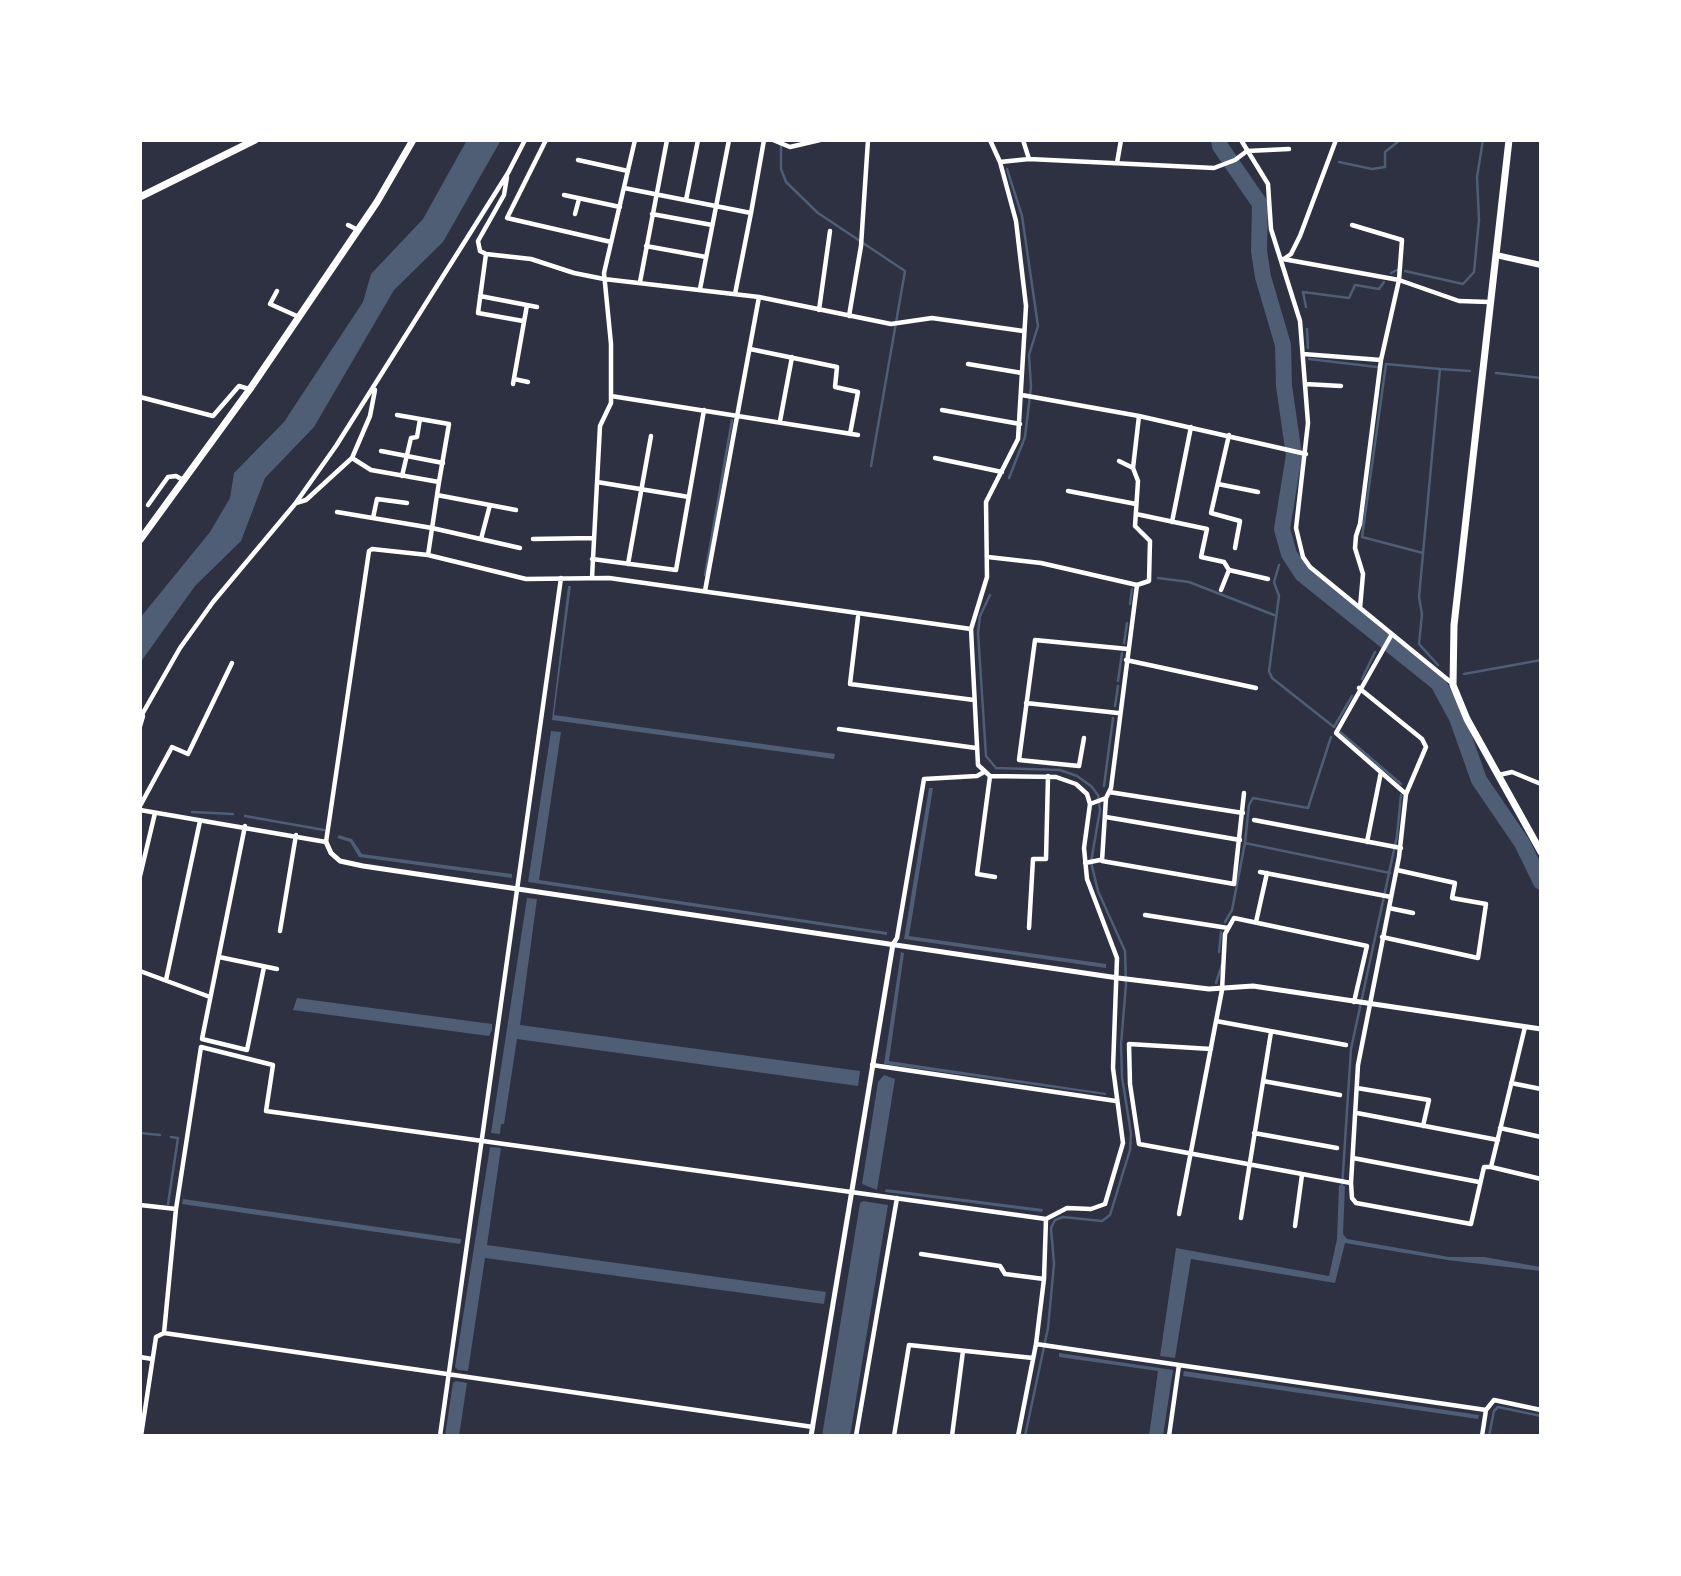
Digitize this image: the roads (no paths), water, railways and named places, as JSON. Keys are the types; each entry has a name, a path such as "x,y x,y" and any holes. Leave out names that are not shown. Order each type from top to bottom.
{"main road":[{"path":"140,197 255,140"},
{"path":"140,540 250,390 358,230 413,140"},
{"path":"1510,140 1489,302 1454,625 1454,685 1467,719 1541,852"},
{"path":"1496,255 1541,265"}],"street":[{"path":"140,718 180,648 213,602 295,504 375,386 508,173 525,140"},
{"path":"546,140 507,218 611,242"},
{"path":"592,578 600,426 607,417 611,396 611,344 604,279 635,140"},
{"path":"640,282 667,140"},
{"path":"686,200 698,140"},
{"path":"700,289 729,140"},
{"path":"735,294 764,140"},
{"path":"775,141 790,148 820,140"},
{"path":"849,317 861,246 868,140"},
{"path":"164,1333 176,1209 201,1047 273,1065 266,1111 481,1138 1046,1219 1067,1208 1091,1209 1105,1204 1124,1143 1116,1101 1113,1034 1119,978 1115,949 1096,905 1086,862 1092,803 1082,789 1056,775 990,776 978,765 976,748 971,629 987,577 984,515 986,502 1018,439 1021,425 1026,290 1016,221 1000,162 990,140"},
{"path":"1023,140 1029,159"},
{"path":"1117,163 1121,140"},
{"path":"1241,140 1268,184 1271,229 1283,259 1300,321 1308,424 1296,528 1298,542 1310,567 1454,685"},
{"path":"1283,259 1291,254 1300,236 1336,140"},
{"path":"1000,162 1029,159 1214,168 1235,160 1247,151 1289,149"},
{"path":"578,160 628,171"},
{"path":"508,173 504,195 478,241 480,251 486,254 531,258 574,273 604,279 759,297 891,324 932,318 1023,331"},
{"path":"624,188 751,213"},
{"path":"564,195 620,207"},
{"path":"575,214 579,199"},
{"path":"652,214 712,225"},
{"path":"348,225 358,230"},
{"path":"1352,225 1402,240 1399,280 1381,360 1360,524 1356,536 1355,548 1363,574 1360,608"},
{"path":"818,310 830,231"},
{"path":"646,246 706,257"},
{"path":"486,254 478,313 523,321"},
{"path":"1283,259 1399,280 1459,301 1489,302"},
{"path":"277,291 270,304 299,317"},
{"path":"480,296 537,307"},
{"path":"705,591 759,297"},
{"path":"527,305 513,381 528,382"},
{"path":"750,349 837,367 835,387 858,392 850,434"},
{"path":"1303,354 1381,360"},
{"path":"780,421 792,357"},
{"path":"968,364 1022,373"},
{"path":"1305,384 1341,386"},
{"path":"140,397 214,416 239,386 250,390"},
{"path":"295,504 306,500 352,458 370,416 375,386"},
{"path":"1022,395 1139,416 1306,454"},
{"path":"611,396 858,435"},
{"path":"592,559 676,570 704,410"},
{"path":"942,410 1021,425"},
{"path":"397,415 449,424 428,555"},
{"path":"988,557 1041,563 1137,585 1149,581 1150,541 1135,526 1138,481 1133,468 1139,416"},
{"path":"402,476 411,438 416,437 419,419"},
{"path":"1172,522 1191,427"},
{"path":"1228,435 1211,513 1241,521 1235,548"},
{"path":"628,564 651,436"},
{"path":"380,451 443,463"},
{"path":"352,458 371,470 439,482"},
{"path":"935,458 1002,472"},
{"path":"1119,461 1133,468"},
{"path":"148,505 168,477 176,476 183,480"},
{"path":"597,482 690,498"},
{"path":"1218,484 1258,492"},
{"path":"1069,491 1137,504"},
{"path":"437,495 516,510"},
{"path":"373,519 377,499 407,503"},
{"path":"481,539 489,505"},
{"path":"337,513 432,528 520,548"},
{"path":"1136,514 1207,529 1201,557 1224,562 1228,570 1221,590"},
{"path":"533,539 593,538"},
{"path":"971,629 705,591 592,578 526,579 428,555 369,551 326,842 331,853 340,861 517,889 1119,978 1222,989 1253,986 1541,1029"},
{"path":"1228,570 1268,579"},
{"path":"440,1436 561,578"},
{"path":"1092,803 1104,800 1110,792 1118,713 1137,585"},
{"path":"858,617 850,684 974,700"},
{"path":"1392,634 1359,688 1336,733 1406,794"},
{"path":"1084,738 1080,766 1019,760 1035,640 1128,649"},
{"path":"1126,660 1256,688"},
{"path":"232,663 188,754 172,747 140,808 155,813 245,826 326,842"},
{"path":"1359,688 1422,739 1426,747 1406,794 1396,870 1386,896 1389,908 1367,1004 1357,1065 1357,1113 1350,1183 1352,1198 1356,1203 1471,1224 1484,1167 1541,1179"},
{"path":"1026,703 1118,713"},
{"path":"140,726 145,709"},
{"path":"839,729 976,748"},
{"path":"1056,765 1056,775"},
{"path":"811,1436 871,1065 892,944 897,938 924,779 977,776 984,772"},
{"path":"1367,842 1381,772"},
{"path":"1498,775 1512,772 1541,783"},
{"path":"990,776 977,874 995,877"},
{"path":"1029,928 1033,859 1046,859 1048,776"},
{"path":"1110,792 1243,813"},
{"path":"1086,862 1098,860 1234,884 1244,793"},
{"path":"1098,860 1107,817 1104,800"},
{"path":"140,876 155,813"},
{"path":"1107,817 1240,840"},
{"path":"1254,820 1397,847"},
{"path":"166,981 200,821"},
{"path":"245,826 202,1039 247,1051 264,967"},
{"path":"281,931 296,835"},
{"path":"1382,937 1478,958 1486,904 1452,898 1455,883 1396,870"},
{"path":"1259,872 1386,896"},
{"path":"1256,922 1267,873"},
{"path":"1389,908 1413,913"},
{"path":"1146,915 1228,928"},
{"path":"1179,1214 1222,989 1225,962 1223,947 1234,918 1367,946 1355,1002"},
{"path":"219,957 277,969"},
{"path":"140,971 210,997"},
{"path":"1216,1021 1346,1045"},
{"path":"1491,1167 1525,1027"},
{"path":"1241,1218 1271,1031"},
{"path":"1211,1049 1129,1044 1130,1084 1139,1144 1350,1183"},
{"path":"871,1065 1116,1101"},
{"path":"1263,1081 1340,1095"},
{"path":"1511,1083 1541,1089"},
{"path":"1357,1088 1429,1100 1423,1126"},
{"path":"1357,1113 1498,1140"},
{"path":"1500,1128 1541,1137"},
{"path":"1255,1133 1337,1148"},
{"path":"1353,1158 1479,1182"},
{"path":"1295,1226 1302,1175"},
{"path":"856,1436 897,1198"},
{"path":"140,1205 176,1209"},
{"path":"1018,1436 1033,1357 1038,1344 1046,1219"},
{"path":"921,1254 1000,1266 1005,1274 1044,1279"},
{"path":"141,1436 156,1337 164,1333 813,1427"},
{"path":"1038,1344 1486,1410"},
{"path":"894,1436 909,1345 1033,1357"},
{"path":"952,1436 962,1351"},
{"path":"140,1357 152,1359"},
{"path":"1169,1436 1179,1365"},
{"path":"1482,1436 1486,1410 1494,1400 1541,1410"}],"water":[{"path":"467,140 501,140 443,242 394,290 314,427 265,478 241,541 195,586 140,663 140,618 210,532 230,498 234,473 284,422 363,302 371,274 423,219"},
{"path":"568,586 571,586 554,715 835,754 834,759 552,720"},
{"path":"551,731 561,732 539,880 887,932 887,935 528,882"},
{"path":"929,788 933,788 909,936 1106,964 1106,968 904,939"},
{"path":"339,835 352,839 362,854 512,874 512,878 359,857 350,842 337,838"},
{"path":"527,898 537,899 520,1025 860,1071 858,1086 517,1039 504,1124 501,1124 500,1134 491,1133"},
{"path":"901,952 904,953 889,1061 1106,1095 884,1064"},
{"path":"297,998 492,1024 492,1030 489,1036 293,1010"},
{"path":"884,1075 895,1079 877,1190 862,1184 878,1082"},
{"path":"490,1147 501,1148 487,1245 826,1292 824,1304 485,1258 468,1371 458,1370 455,1367"},
{"path":"1339,1185 1345,1186 1343,1234 1347,1239 1449,1257 1484,1257 1541,1267 1541,1271 1447,1260 1345,1243 1335,1283 1191,1259 1175,1358 1160,1356 1176,1248 1329,1276 1337,1239"},
{"path":"886,1189 1043,1209 1042,1212 885,1192"},
{"path":"183,1199 461,1241 460,1244 182,1204"},
{"path":"863,1201 888,1205 850,1436 822,1436 860,1203"},
{"path":"1059,1353 1173,1370 1163,1436 1149,1436 1158,1371 1059,1357"},
{"path":"1184,1371 1479,1415 1478,1419 1183,1376"},
{"path":"453,1383 467,1383 459,1436 445,1436"}],"waterway":[{"path":"781,140 781,169 786,182 818,213 905,271 871,466"},
{"path":"1219,140 1220,146 1260,204 1259,251 1263,277 1283,345 1284,386 1294,455 1282,529 1289,554 1302,574 1438,683 1457,718 1479,780 1522,843 1541,882"},
{"path":"1339,162 1372,169 1385,167 1385,152 1400,140"},
{"path":"1405,271 1463,284 1474,272 1479,220 1477,177 1483,140"},
{"path":"1007,169 1022,216 1038,326 1029,355 1031,387 1025,437 1009,478"},
{"path":"1391,273 1397,270"},
{"path":"1306,307 1303,292 1349,298 1355,285 1379,289 1384,282"},
{"path":"1307,329 1308,348"},
{"path":"1309,359 1377,367"},
{"path":"1423,553 1362,537 1386,364 1440,369 1419,597 1422,614 1419,644 1438,665"},
{"path":"1440,369 1470,371"},
{"path":"1496,373 1541,378"},
{"path":"705,575 732,420"},
{"path":"1279,565 1274,582 1279,596 1269,671 1272,678 1334,727 1352,696"},
{"path":"1158,578 1189,582 1274,615"},
{"path":"1130,604 1132,589"},
{"path":"990,595 980,616 978,633 986,756 996,768 1060,770 1077,776 1098,795 1100,810 1091,862 1098,891 1125,951 1126,984 1121,1045 1122,1077 1131,1134 1130,1150 1110,1215 1102,1221 1063,1217 1055,1220 1051,1228 1054,1264 1048,1328 1025,1436"},
{"path":"1124,643 1127,623"},
{"path":"1362,679 1375,652"},
{"path":"1118,681 1122,653"},
{"path":"1464,674 1541,660"},
{"path":"1115,706 1118,686"},
{"path":"1104,786 1113,718"},
{"path":"1339,731 1401,784"},
{"path":"1245,843 1249,805 1253,798 1308,808 1331,737"},
{"path":"1342,1188 1351,1049 1397,836 1401,795"},
{"path":"192,812 233,814"},
{"path":"245,816 324,830"},
{"path":"1225,922 1232,910 1245,843 1390,873"},
{"path":"1219,952 1221,932"},
{"path":"1216,983 1222,964"},
{"path":"140,1133 160,1135"},
{"path":"168,1204 178,1138 171,1137"},
{"path":"1489,1436 1494,1411 1498,1407 1541,1416"}]}
